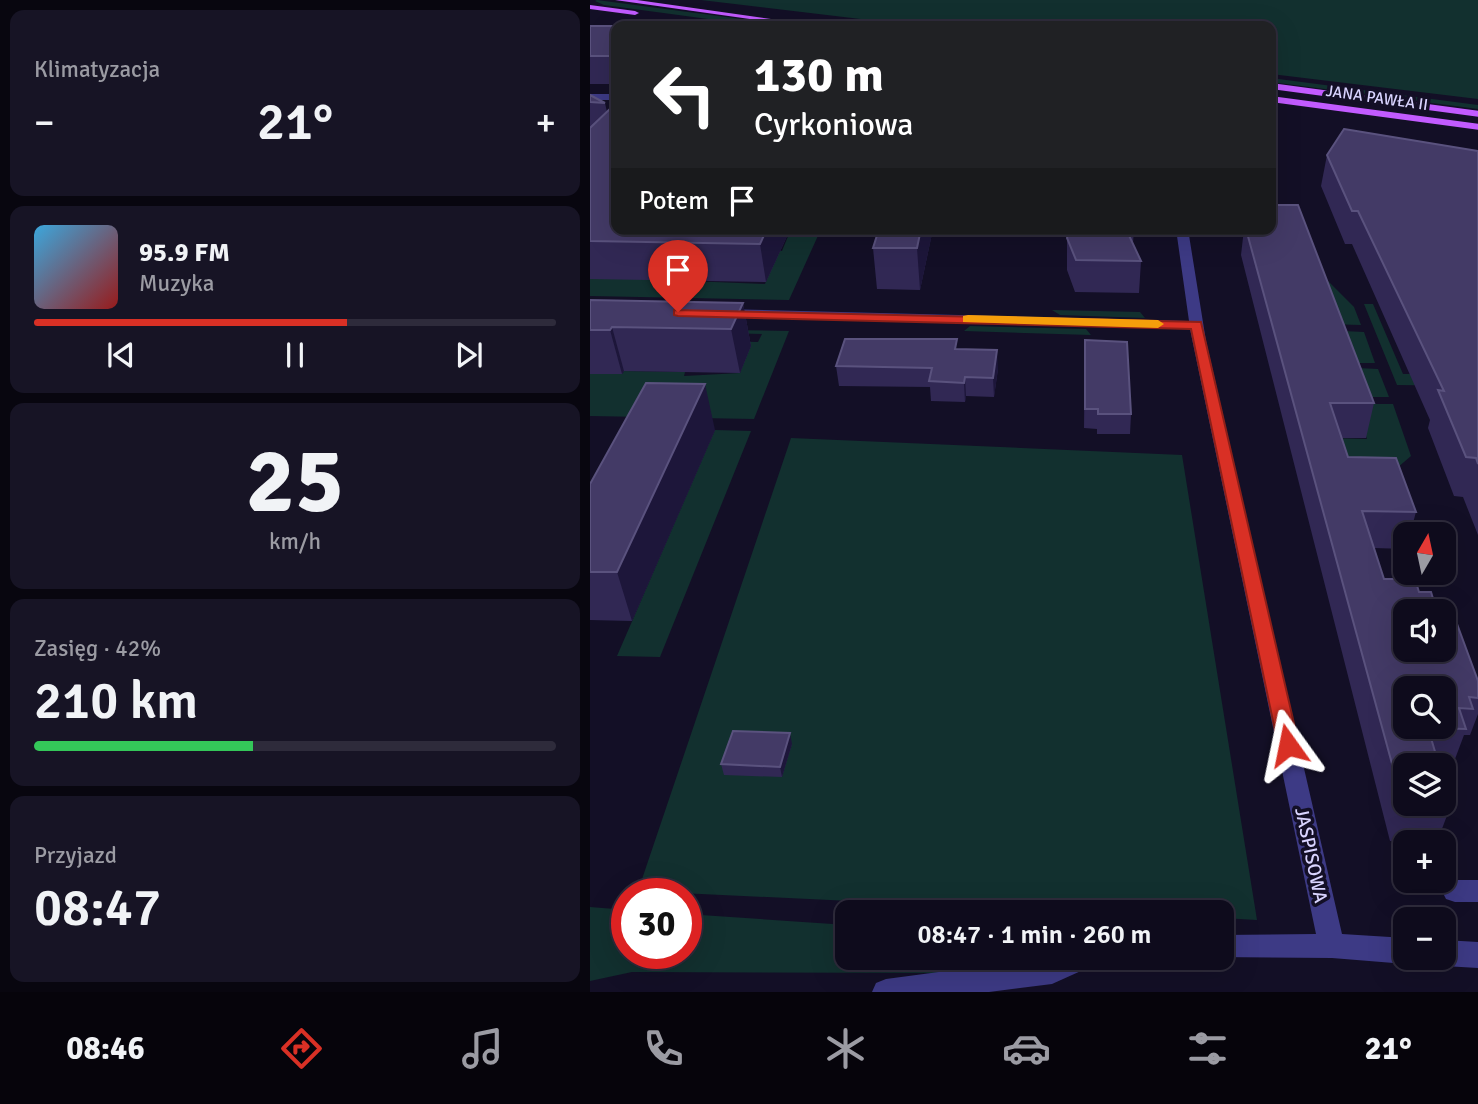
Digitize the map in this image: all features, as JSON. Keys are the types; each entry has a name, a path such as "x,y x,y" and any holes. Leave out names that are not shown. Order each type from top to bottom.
{"main road":[{"path":"619,0 779,21"},
{"path":"590,7 658,16"},
{"name":"JANA PAWŁA II","path":"1276,87 1478,114"},
{"name":"JANA PAWŁA II","path":"1276,100 1478,127"}],"street":[{"path":"590,97 611,97"},
{"name":"JASPISOWA","path":"1183,235 1197,325 1332,946"},
{"path":"704,313 1197,325"},
{"path":"1234,947 1332,946 1393,950"},
{"path":"1456,954 1478,955"},
{"path":"886,992 1053,970"}],"green space":[{"path":"701,0 1478,0 1478,99 1276,75 1276,21 877,21"},
{"path":"595,1 756,21 723,21 604,5"},
{"path":"1276,79 1478,105 1478,109 1276,83"},
{"path":"789,235 818,235 789,300 590,296 590,277 765,284 777,251 782,251"},
{"path":"1323,276 1354,307 1361,325 1326,324"},
{"path":"1364,304 1373,304 1403,374 1470,374 1478,386 1397,385"},
{"path":"1052,310 1140,312 1145,318 1060,315"},
{"path":"970,326 1086,329 1091,335 964,331"},
{"path":"723,330 789,331 754,419 590,416 590,371 622,374 624,371 685,372 684,376 740,373 751,344 709,343 710,341 758,342 762,334 722,333"},
{"path":"1343,331 1364,332 1375,363 1355,363"},
{"path":"1357,368 1378,369 1389,397 1367,397"},
{"path":"1366,404 1393,404 1411,456 1397,468 1392,493 1324,438 1367,439 1357,412"},
{"path":"715,430 751,431 660,657 617,656"},
{"path":"791,438 1182,455 1257,920 1234,919 1234,900 835,900 702,894 702,878 642,878"},
{"path":"590,907 611,909 611,969 702,969 702,915 835,924 835,970 954,970 943,973 632,972 590,981"}],"building":[{"path":"590,26 611,26 611,56 590,56"},
{"path":"590,95 605,103 590,102"},
{"path":"611,108 611,235 764,235 760,244 590,241 590,128"},
{"path":"1344,129 1478,151 1478,464 1476,458 1466,457 1438,390 1444,391 1358,211 1352,211 1327,155"},
{"path":"1276,205 1298,205 1374,403 1330,403 1348,457 1396,458 1416,512 1362,511 1384,579 1393,579 1393,585 1417,585 1419,592 1431,592 1433,599 1393,599 1393,662 1456,662 1456,621 1478,681 1478,698 1469,697 1473,709 1459,708 1466,729 1456,729 1456,676 1393,676 1393,739 1431,739 1435,753 1393,753 1393,767 1248,235 1276,235"},
{"path":"877,235 920,235 917,248 873,248"},
{"path":"1068,235 1129,235 1141,261 1076,260"},
{"path":"590,300 743,303 731,329 612,327 610,330 590,330"},
{"path":"845,339 957,339 955,349 997,350 993,378 965,377 964,383 929,381 932,368 836,366"},
{"path":"1085,340 1127,342 1131,414 1098,414 1098,409 1085,409"},
{"path":"646,383 705,384 617,572 590,572 590,484"},
{"path":"733,731 790,733 780,767 721,764"}],"slow traffic":[{"path":"968,319 1158,324"}],"route":[{"path":"678,312 1197,325 1288,745"}]}
